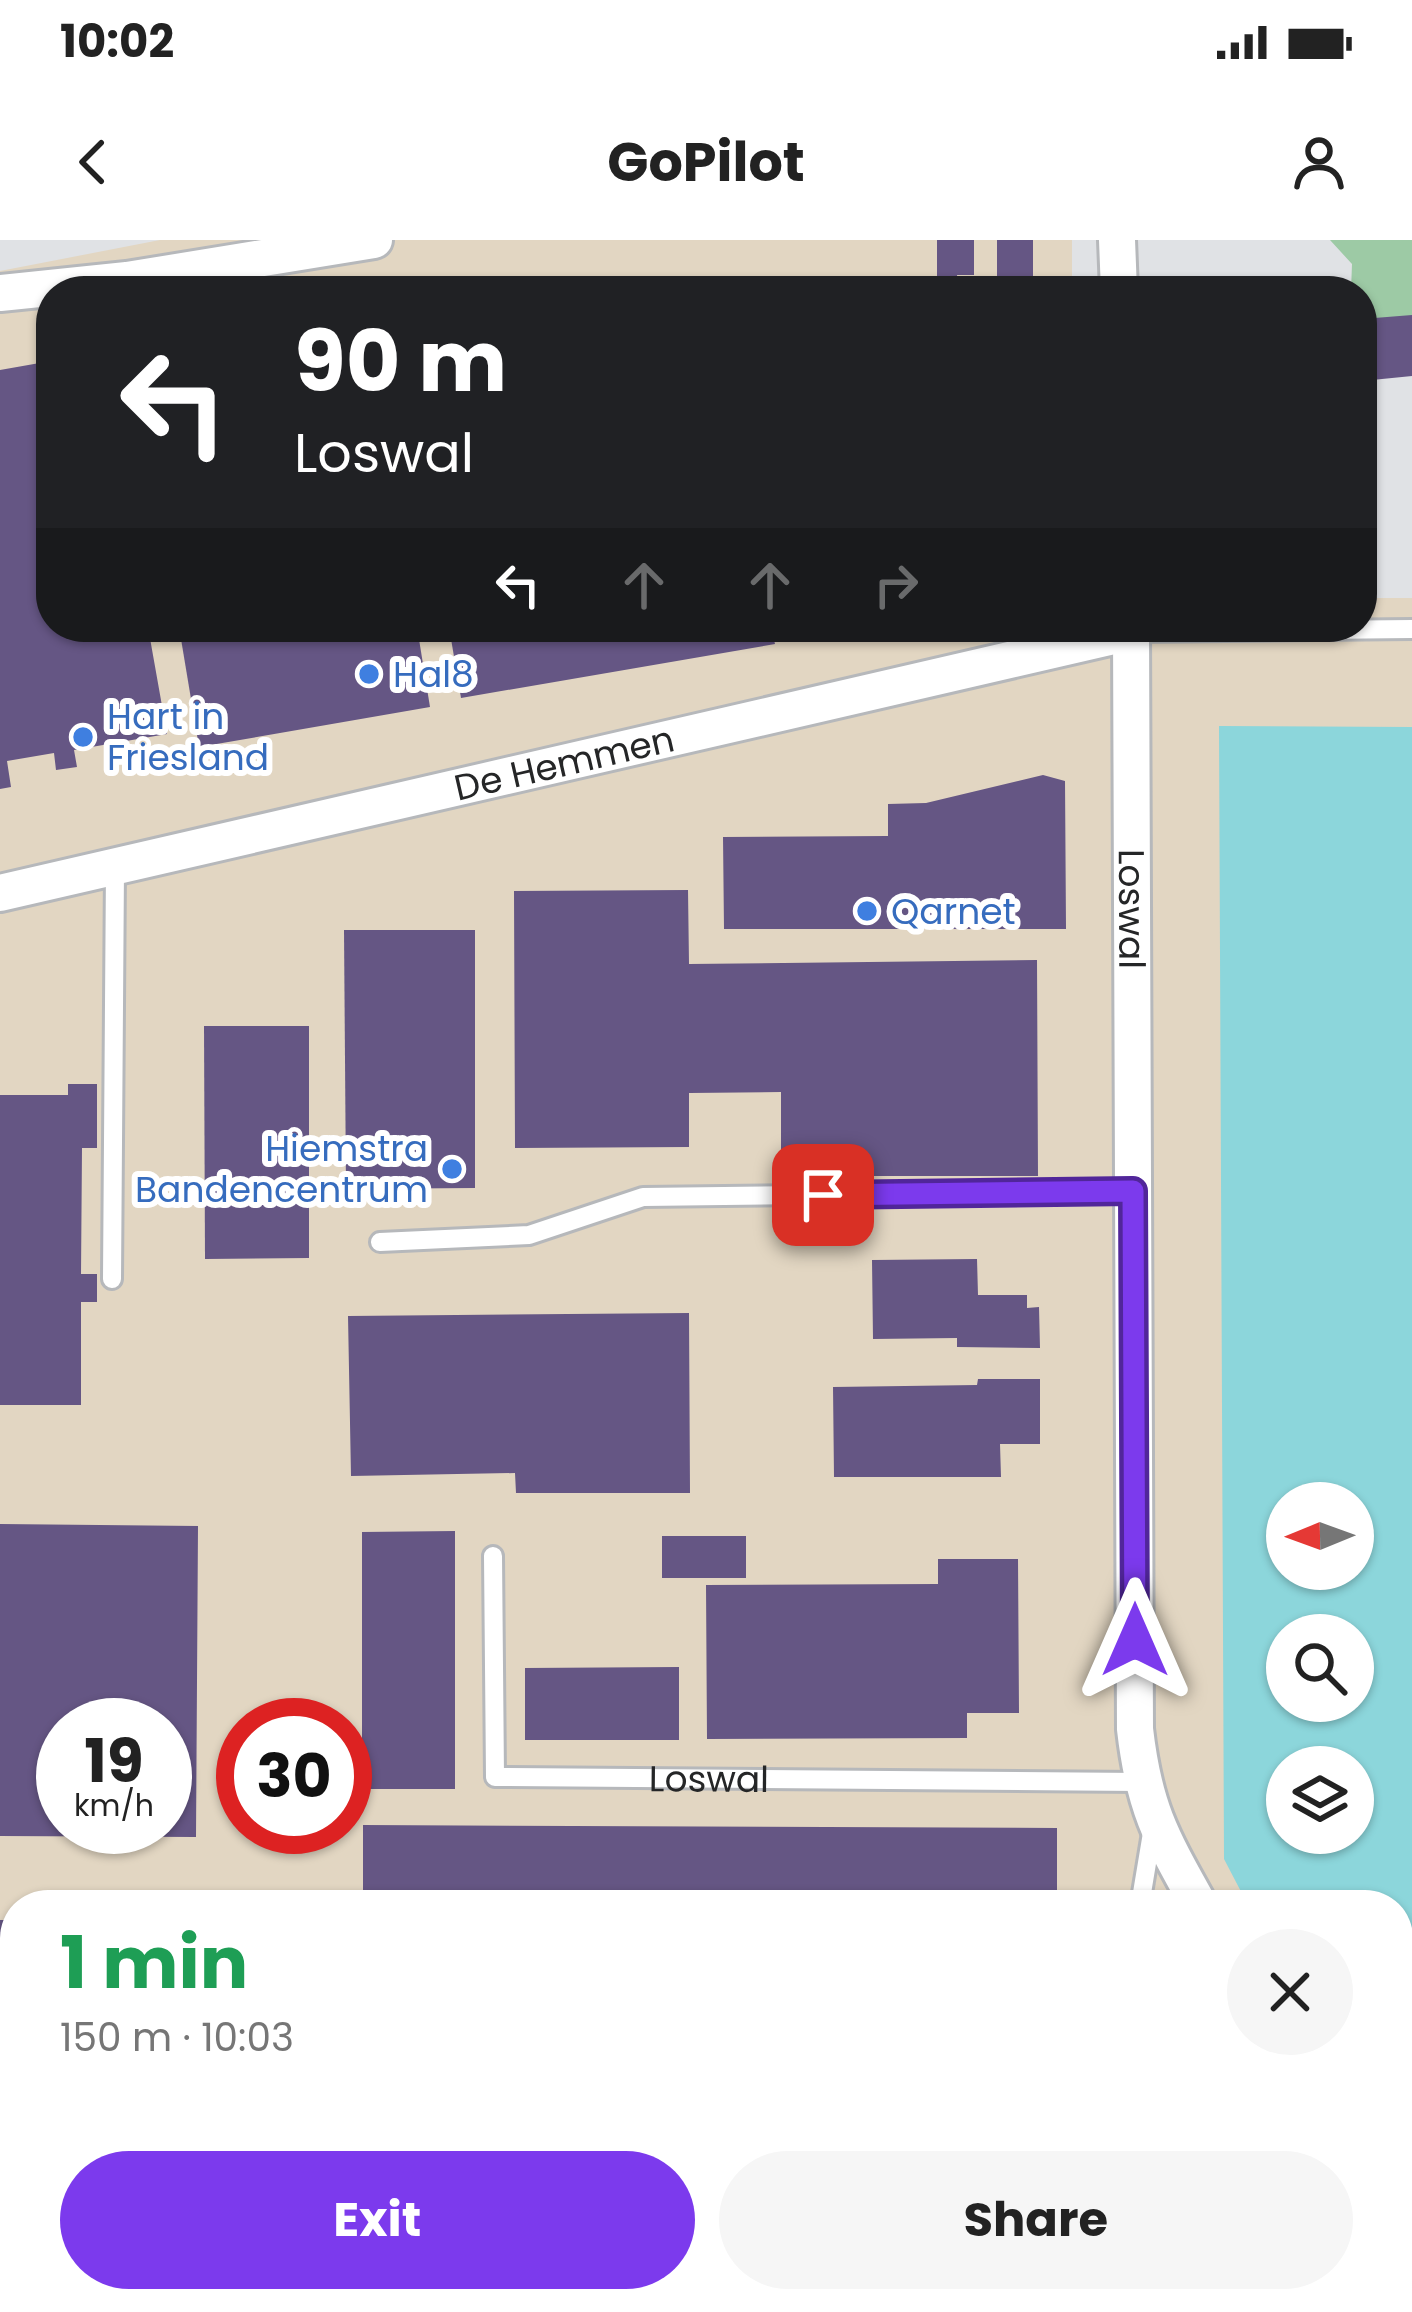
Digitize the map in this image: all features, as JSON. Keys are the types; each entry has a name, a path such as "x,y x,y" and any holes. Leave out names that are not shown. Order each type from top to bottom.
{"street":[{"path":"152,276 374,240"},
{"path":"1117,240 1118,276"},
{"path":"0,292 36,289"},
{"name":"De Hemmen","path":"0,893 1080,642"},
{"name":"Loswal","path":"1131,642 1135,1729 1141,1782 1154,1823 1191,1890"}],"lane":[{"path":"1377,629 1412,629"},
{"path":"112,1279 115,868"},
{"path":"380,1242 530,1234 644,1196 1133,1191"},
{"name":"Loswal","path":"493,1556 495,1777 1141,1782"},
{"name":"Loswal","path":"1143,1890 1154,1823"}],"shaded area":[{"path":"160,240 1072,240 1072,276 36,276 36,642 1377,642 1377,598 1412,598 1412,743 1289,1482 1266,1482 1266,1590 1271,1590 1237,1797 1289,1890 0,1890 0,271"}],"green space":[{"path":"1330,240 1412,240 1412,321 1377,322 1377,276 1352,276 1352,264"}],"water":[{"path":"1219,726 1412,727 1412,1890 1240,1890 1224,1859"}],"building":[{"path":"937,240 974,240 974,275 937,276"},
{"path":"997,240 1033,240 1033,276 997,276"},
{"path":"1412,315 1412,376 1377,380 1377,318"},
{"path":"36,364 36,642 151,642 167,734 74,750 77,767 56,770 54,753 7,761 11,787 0,789 0,370"},
{"path":"182,642 419,642 430,707 199,747"},
{"path":"452,642 775,644 461,698"},
{"path":"1043,775 1065,781 1066,929 724,929 723,837 888,836 888,804 926,803"},
{"path":"688,890 689,964 1037,960 1038,1176 781,1176 781,1092 689,1093 689,1147 515,1148 514,891"},
{"path":"344,930 475,930 475,1188 346,1189"},
{"path":"204,1026 309,1026 309,1258 205,1259"},
{"path":"68,1084 97,1084 97,1148 82,1148 81,1274 97,1274 97,1302 81,1302 81,1405 0,1405 0,1095 68,1095"},
{"path":"977,1259 978,1295 1027,1295 1027,1308 1039,1307 1040,1348 957,1347 957,1338 873,1339 872,1260"},
{"path":"689,1313 690,1493 516,1493 515,1473 351,1476 348,1316"},
{"path":"978,1379 1040,1379 1040,1444 1000,1444 1001,1477 834,1477 833,1387 977,1385"},
{"path":"0,1524 198,1526 196,1837 192,1837 192,1698 36,1698 36,1836 0,1836"},
{"path":"455,1531 455,1789 372,1789 372,1698 362,1698 362,1532"},
{"path":"662,1536 746,1536 746,1578 662,1578"},
{"path":"938,1559 1018,1559 1019,1713 967,1713 967,1738 707,1739 706,1585 938,1584"},
{"path":"679,1667 679,1740 525,1740 525,1668"},
{"path":"372,1825 1057,1828 1057,1890 363,1890 363,1854 372,1854"}],"place":[{"name":"Hal8","path":"369,674"},
{"name":"Hart in Friesland","path":"83,737"},
{"name":"Qarnet","path":"867,911"},
{"name":"Hiemstra Bandencentrum","path":"452,1169"}],"route":[{"path":"823,1195 1133,1191 1135,1640"}]}
